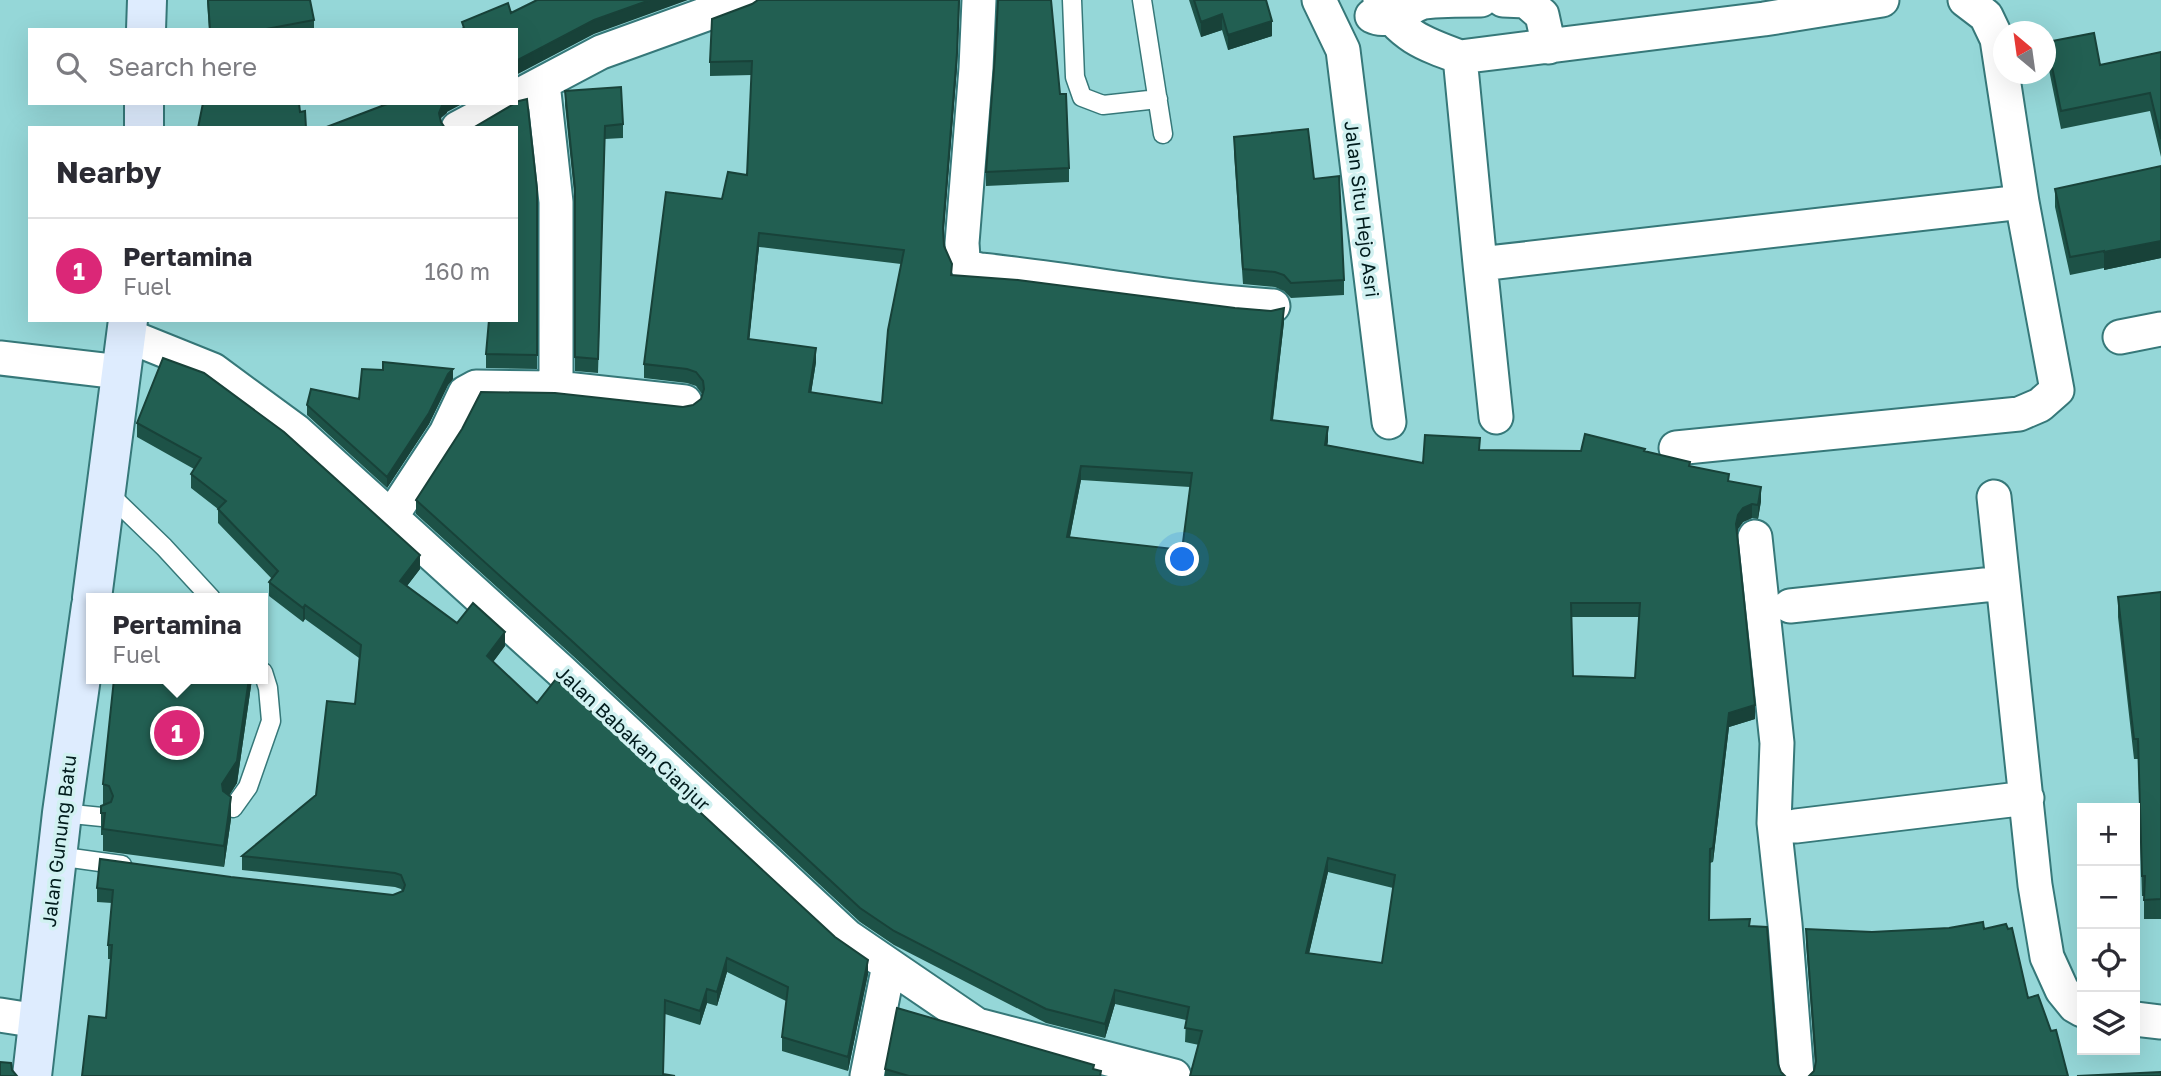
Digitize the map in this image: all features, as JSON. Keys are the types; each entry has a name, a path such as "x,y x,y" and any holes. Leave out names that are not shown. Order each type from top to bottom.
{"main road":[{"path":"146,28 147,0"},
{"path":"144,105 144,126"},
{"path":"93,593 127,328"},
{"name":"Jalan Gunung Batu","path":"32,1076 62,813 86,642"}],"street":[{"path":"556,388 556,202 529,90 601,52 745,0"},
{"path":"979,0 962,243 962,258 968,267 1222,303 1273,306"},
{"name":"Jalan Situ Hejo Asri","path":"1319,0 1343,50 1389,422"},
{"path":"1357,0 1366,12 1377,18 1385,9 1426,2 1481,0"},
{"path":"1503,0 1526,1 1542,15 1549,47"},
{"path":"1385,9 1405,32 1426,44 1460,57 1764,19 1882,0"},
{"path":"1676,448 2018,414 2040,405 2057,390 2022,202 1997,38 1986,16 1965,0"},
{"path":"1460,57 1496,416"},
{"path":"462,126 501,105"},
{"path":"1480,264 2022,202"},
{"name":"Jalan Babakan Cianjur","path":"127,328 213,370 296,431 848,937 977,1025 1174,1076"},
{"path":"2120,337 2161,329"},
{"path":"0,358 120,372"},
{"path":"391,517 446,433 465,393 476,387 556,388 685,402"},
{"path":"1994,497 2035,885 2047,957 2062,990 2077,1007"},
{"path":"1755,537 1777,743 1774,823 1797,1076"},
{"path":"1790,606 2003,583"},
{"path":"1796,826 2026,798"},
{"path":"867,1076 889,965"},
{"path":"0,1015 38,1021"},
{"path":"2140,1020 2161,1022"}],"lane":[{"path":"1072,0 1075,78 1082,97 1103,105 1158,99"},
{"path":"1142,0 1163,134"},
{"path":"107,492 206,593"},
{"path":"233,808 248,787 271,721 267,684"},
{"path":"62,813 102,817"},
{"path":"57,856 138,867"}],"building":[{"path":"208,0 310,0 314,20 272,28 210,28"},
{"path":"537,0 650,0 594,20 518,60 518,28 464,28 462,22 508,3 511,13"},
{"path":"758,0 959,0 943,228 944,246 952,264 951,275 1018,280 1235,308 1271,311 1284,308 1271,420 1328,427 1325,445 1423,463 1425,435 1480,438 1479,450 1581,451 1585,434 1690,462 1689,466 1729,474 1728,481 1761,487 1758,505 1752,504 1743,508 1736,524 1755,705 1729,713 1713,848 1710,849 1709,920 1750,919 1749,926 1767,927 1778,1064 1785,1076 1190,1076 1202,1031 1185,1028 1189,1007 1115,990 1105,1024 1046,1009 894,931 860,908 416,500 462,429 481,392 555,393 683,407 693,405 701,399 703,381 696,372 644,364 666,192 722,199 728,172 747,175 752,61 710,62 712,19","holes":["759,233 904,250 888,330 882,403 809,392 816,348 748,339","1081,466 1192,473 1182,550 1067,537","1571,603 1640,603 1635,678 1573,676","1328,858 1395,875 1382,963 1306,953"]},
{"path":"998,0 1051,0 1060,94 1066,94 1069,168 986,172"},
{"path":"1194,0 1266,0 1272,21 1228,35 1222,14 1201,22"},
{"path":"2094,33 2100,65 2161,52 2161,139 2150,93 2061,111 2056,84 2056,40"},
{"path":"621,87 623,124 605,126 598,359 575,357 575,188 565,91"},
{"path":"527,99 537,189 537,355 486,354 489,322 518,322 518,126 476,126 512,105 518,105 519,101"},
{"path":"203,105 299,105 300,112 305,111 306,126 198,126"},
{"path":"384,105 442,105 439,113 444,126 329,126"},
{"path":"1308,129 1314,179 1339,176 1344,280 1291,283 1284,275 1275,272 1243,269 1234,137"},
{"path":"2161,166 2161,241 2070,257 2055,189"},
{"path":"163,358 204,373 284,432 420,555 400,581 457,623 473,603 505,632 487,656 537,703 556,679 835,937 868,960 848,1057 782,1037 788,987 727,958 717,992 707,989 700,1011 665,1000 663,1074 675,1076 82,1076 89,1016 106,1018 113,890 97,888 100,859 393,895 403,891 405,885 401,875 395,873 242,856 316,795 327,701 355,704 361,645 305,605 303,608 269,582 278,571 218,509 226,501 191,474 201,458 137,423"},
{"path":"383,362 453,369 429,413 387,477 307,405 311,389 359,399 362,369 383,370"},
{"path":"2161,592 2161,899 2144,900 2138,739 2134,739 2118,597"},
{"path":"113,684 248,684 237,761 222,784 223,791 231,797 224,846 103,829 105,813 101,813 101,806 111,802 113,796 109,786 103,784"},
{"path":"1983,922 1984,929 2006,924 2008,929 2012,928 2028,998 2038,995 2051,1031 2056,1030 2068,1076 1809,1076 1814,1071 1816,1061 1806,929 1872,932 1949,928"},
{"path":"897,1008 1094,1065 1093,1069 1101,1071 1100,1076 909,1076 885,1069"},
{"path":"0,1062 11,1063 17,1076 0,1076"},
{"path":"2161,1072 2161,1076 2077,1076"}],"place":[{"name":"Pertamina","path":"177,733"}]}
